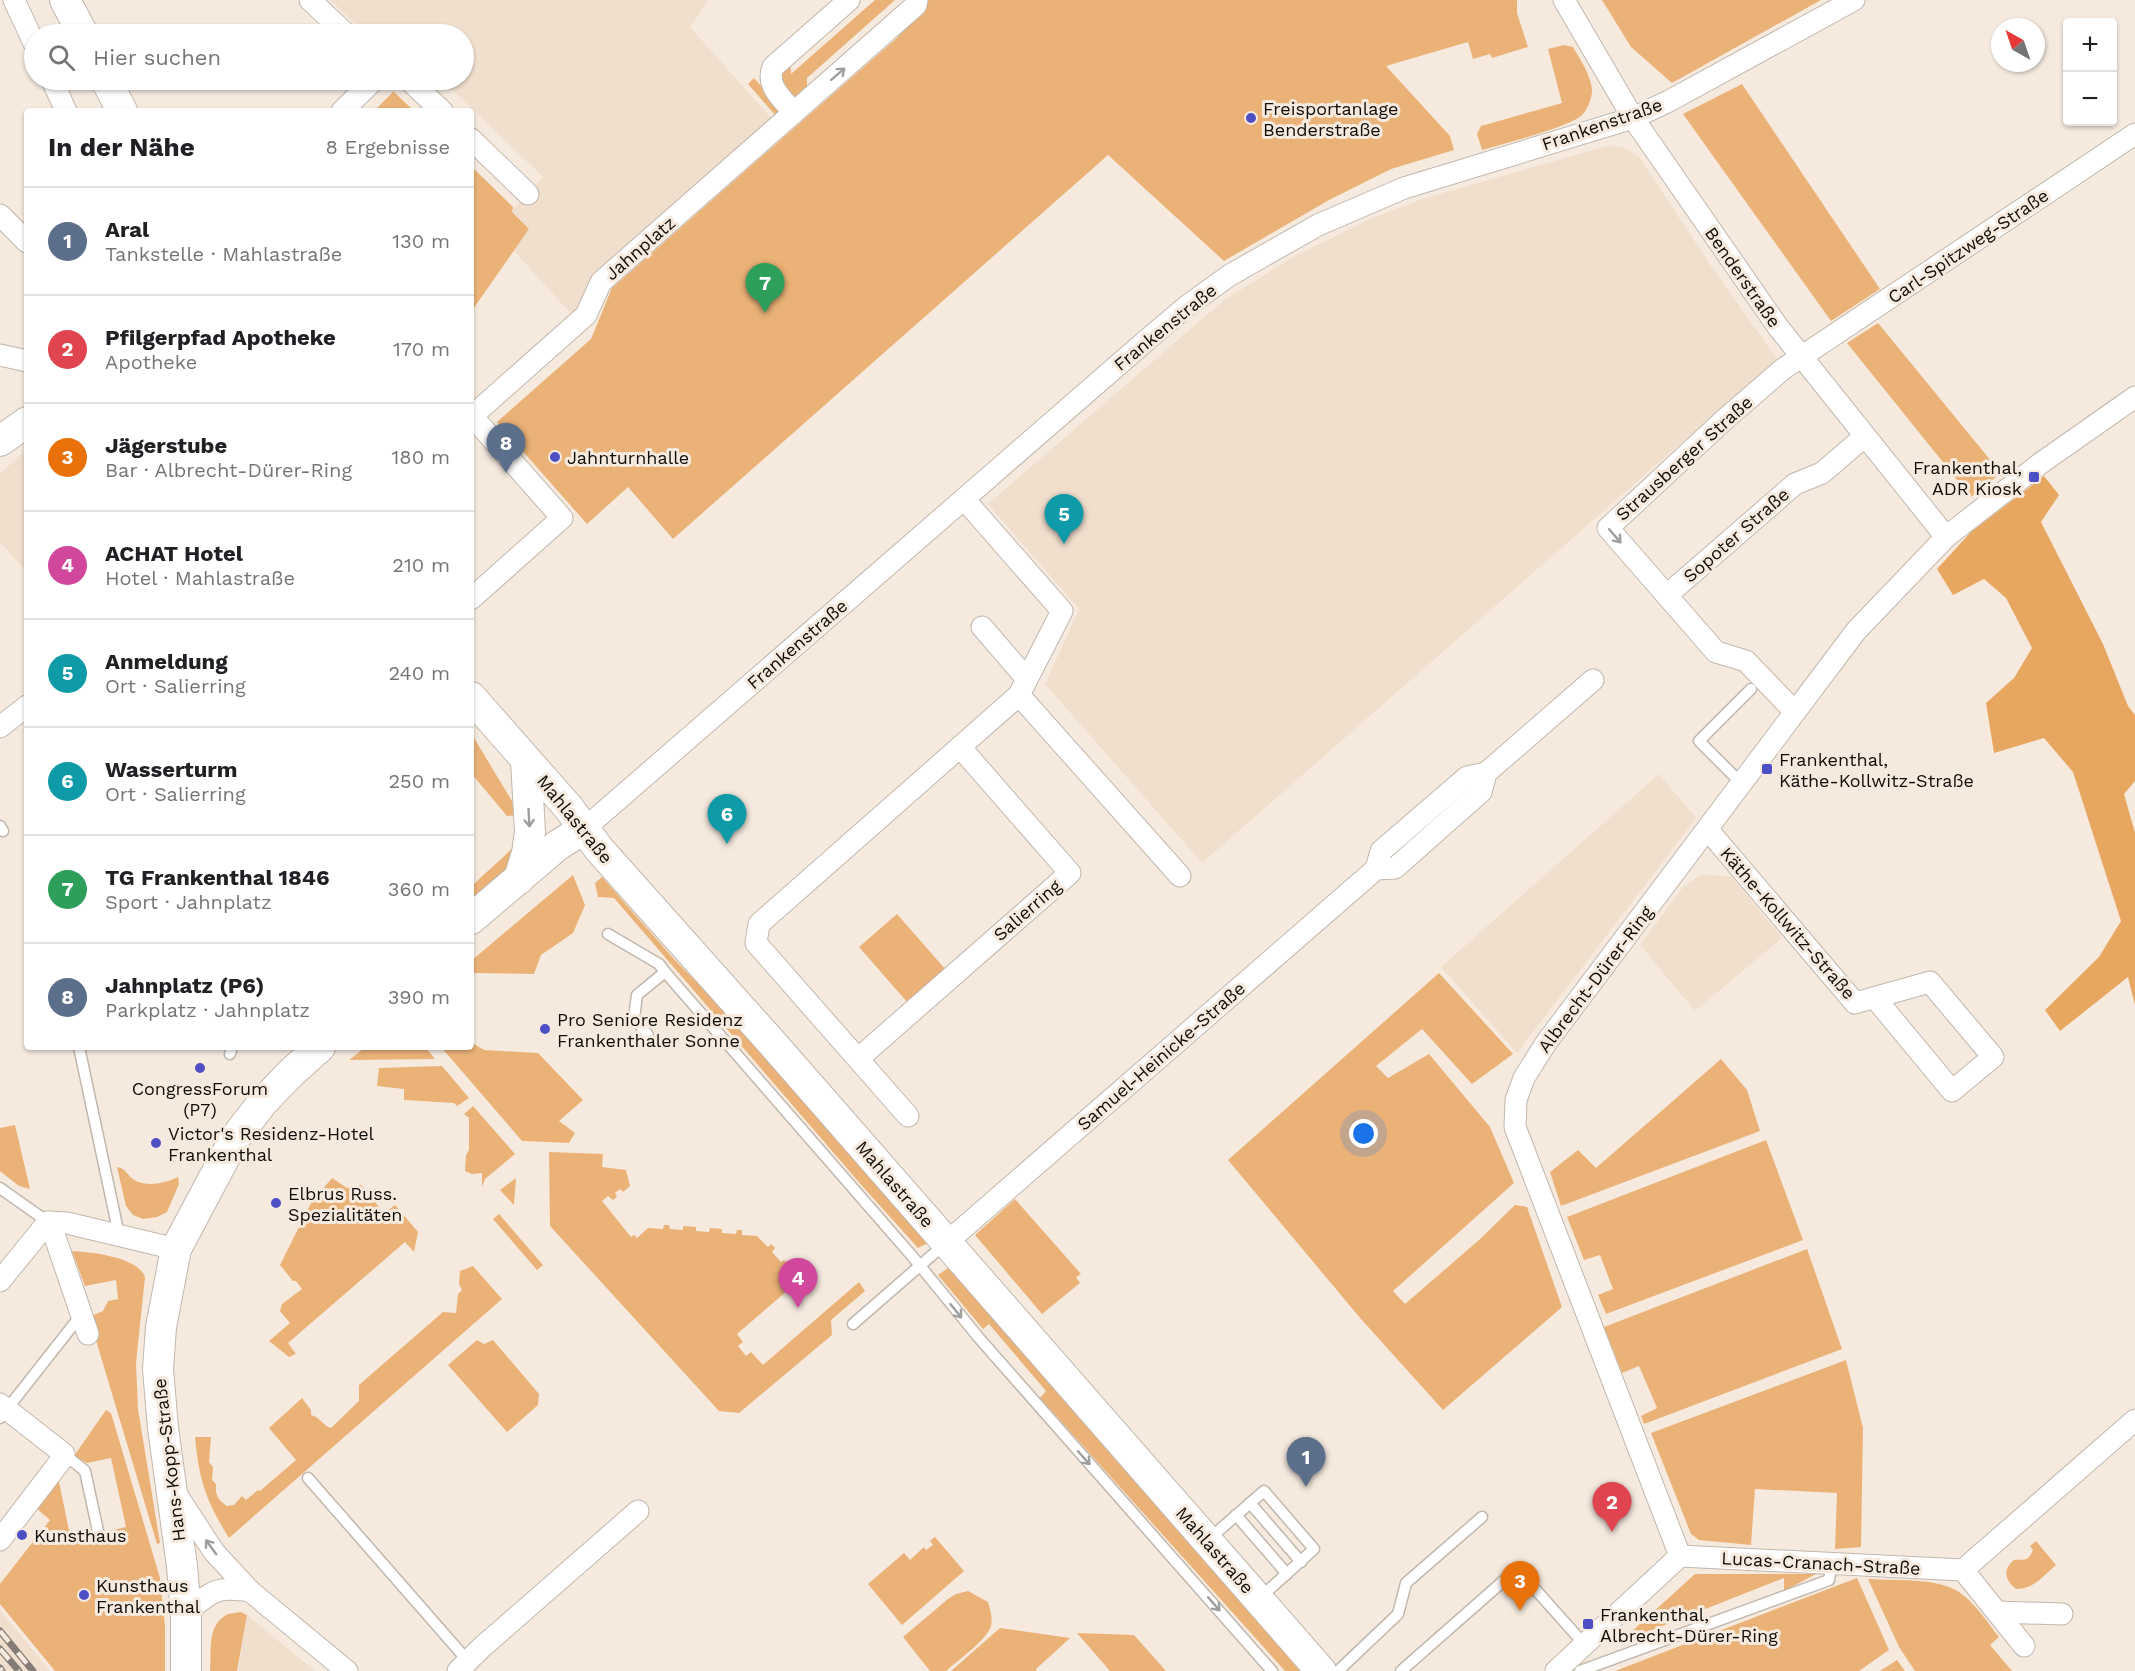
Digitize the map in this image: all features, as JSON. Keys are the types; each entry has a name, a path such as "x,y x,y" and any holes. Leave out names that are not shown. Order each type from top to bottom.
{"main road":[{"path":"65,0 78,24"},
{"path":"111,90 121,108"},
{"path":"0,441 24,424"},
{"name":"Mahlastraße","path":"474,700 568,807 599,849 660,920 773,1044 1321,1671"},
{"path":"519,879 527,853 530,831 526,760"},
{"path":"474,916 558,845 584,829"},
{"name":"Hans-Kopp-Straße","path":"186,1671 186,1613 182,1566 163,1428 158,1369 161,1327 176,1249 235,1138 291,1072 317,1050"}],"street":[{"path":"14,0 25,24"},
{"path":"310,0 335,24"},
{"path":"794,113 771,84 773,67 849,0"},
{"name":"Jahnplatz","path":"474,413 586,315 602,282 916,5 917,0"},
{"name":"Benderstraße","path":"1564,0 1633,118 1772,319 1946,537"},
{"name":"Frankenstraße","path":"584,829 1187,306 1230,275 1318,225 1404,188 1633,118 1669,101 1854,0"},
{"path":"57,90 65,108"},
{"path":"345,108 364,90"},
{"path":"420,90 439,108"},
{"name":"Carl-Spitzweg-Straße","path":"1801,357 2135,134"},
{"path":"474,142 528,194"},
{"path":"0,215 24,239"},
{"path":"0,355 24,360"},
{"name":"Strausberger Straße","path":"1795,712 1746,661 1716,652 1608,528 1723,421 1783,369 1801,357"},
{"name":"Albrecht-Dürer-Ring","path":"1680,1556 1515,1127 1516,1100 1524,1078 1546,1043 1856,631 1946,537 2041,463 2135,397"},
{"name":"Jahnplatz","path":"474,419 562,518 474,595"},
{"name":"Sopoter Straße","path":"1667,595 1795,484 1822,473 1864,437"},
{"path":"908,1116 756,943 759,924 960,747 1023,687 1062,611 964,499"},
{"path":"982,627 1023,687 1180,876"},
{"name":"Samuel-Heinicke-Straße","path":"946,1243 1376,869 1395,868 1481,792 1486,773 1593,680"},
{"path":"0,727 24,708"},
{"name":"Salierring","path":"859,1058 1070,873 960,747"},
{"name":"Käthe-Kollwitz-Straße","path":"1708,830 1856,1004 1875,998 1930,982 1993,1057 1952,1091 1875,998"},
{"path":"48,1222 67,1223 176,1249"},
{"path":"0,1281 48,1222"},
{"path":"48,1222 85,1324"},
{"path":"0,1540 64,1454 2,1411"},
{"path":"2024,1646 1963,1570 2135,1420"},
{"path":"172,1486 214,1552 250,1591 347,1671"},
{"path":"463,1665 638,1511"},
{"path":"1556,1671 1680,1556"},
{"name":"Lucas-Cranach-Straße","path":"1680,1556 1963,1570"},
{"path":"186,1613 210,1593 220,1588 250,1591"},
{"path":"1997,1612 2062,1614"}],"lane":[{"path":"1742,783 1699,741 1751,689"},
{"path":"608,934 659,964 919,1265 979,1338 1272,1671"},
{"path":"648,1035 634,1018 637,995 665,972"},
{"path":"80,1050 119,1235"},
{"path":"0,1188 48,1222"},
{"path":"853,1324 946,1243"},
{"path":"2,1411 85,1324"},
{"path":"64,1454 85,1471 98,1531"},
{"path":"308,1478 463,1665"},
{"path":"1207,1541 1264,1491 1274,1502 1314,1549 1258,1599"},
{"path":"1250,1503 1301,1562"},
{"path":"1236,1515 1287,1574"},
{"path":"1338,1671 1398,1614 1406,1583 1482,1517"},
{"path":"1580,1671 1829,1580 1832,1563"},
{"path":"1401,1671 1516,1569 1585,1645"}],"shaded area":[{"path":"330,0 709,0 690,27 772,119 592,279 573,316 514,251 529,229 511,212 543,177 474,111 474,108 471,108 452,90 474,90 474,24 355,24"},
{"path":"875,0 895,0 807,78 807,95 802,98 792,98 779,85 780,68 790,59 791,74"},
{"path":"923,0 1517,0 1517,13 1528,47 1492,58 1490,54 1473,59 1468,42 1386,66 1450,136 1454,150 1391,169 1329,200 1224,261 1108,155 673,539 628,487 587,524 497,422 591,339 612,288 898,37 921,7"},
{"path":"1602,0 1821,0 1672,83 1631,47"},
{"path":"1564,45 1573,47 1590,79 1592,93 1584,113 1551,130 1482,150 1477,134 1481,126 1562,103 1548,49"},
{"path":"754,78 777,104 780,111 777,117 748,84"},
{"path":"1742,84 1880,289 1831,321 1683,114"},
{"path":"394,91 411,108 377,108"},
{"path":"1607,146 1624,147 1639,157 1711,266 1777,359 1202,863 1045,684 1079,609 988,504 1224,300 1295,256 1370,219 1422,199"},
{"path":"474,169 513,207 512,212 529,229 474,308"},
{"path":"1878,323 2001,473 1971,497 1847,343"},
{"path":"24,452 24,569 0,542 0,474"},
{"path":"2044,476 2059,495 2041,522 2103,644 2128,706 2135,715 2135,781 2124,794 2135,833 2135,1005 2128,977 2060,1031 2045,1010 2099,957 2121,921 2073,772 2044,738 1994,753 1986,703 2014,678 2032,648 2006,598 1984,579 1953,595 1937,569 1971,532"},
{"path":"474,738 512,801 517,815 507,816 474,777"},
{"path":"1659,774 1696,818 1517,1053 1441,967"},
{"path":"521,838 506,874 474,901 474,884"},
{"path":"1702,874 1732,877 1782,938 1695,1011 1640,945 1683,887"},
{"path":"573,875 585,905 573,933 541,955 534,974 474,973 474,958"},
{"path":"602,877 930,1242 918,1248 614,898 598,897 595,883"},
{"path":"897,914 946,970 908,1003 859,947"},
{"path":"1439,973 1513,1054 1472,1084 1422,1029 1376,1066 1388,1078 1429,1054 1490,1127 1514,1183 1393,1291 1405,1304 1479,1240 1515,1205 1527,1207 1562,1307 1443,1410 1361,1319 1228,1160"},
{"path":"474,1044 484,1050 538,1053 583,1100 559,1121 575,1133 569,1143 522,1141 444,1050 474,1050"},
{"path":"362,1050 428,1050 435,1059 349,1060"},
{"path":"1721,1059 1747,1090 1760,1131 1561,1206 1550,1172 1578,1150 1596,1168"},
{"path":"442,1066 469,1098 457,1106 454,1103 404,1100 404,1089 377,1086 379,1068"},
{"path":"473,1106 515,1154 485,1179 482,1187 482,1173 472,1174 465,1171 466,1155 469,1150 469,1118 464,1114"},
{"path":"15,1125 30,1189 19,1186 0,1171 0,1128"},
{"path":"1766,1140 1803,1240 1606,1314 1598,1295 1613,1289 1600,1255 1584,1260 1567,1217"},
{"path":"549,1152 603,1154 602,1167 626,1170 630,1186 623,1192 620,1189 615,1193 617,1197 613,1200 608,1196 602,1201 631,1237 634,1235 637,1238 648,1228 663,1229 664,1225 669,1225 670,1229 683,1230 683,1226 696,1227 696,1231 709,1232 710,1228 722,1229 722,1233 736,1234 737,1230 742,1230 742,1235 757,1236 768,1247 771,1244 775,1248 772,1252 781,1262 784,1260 802,1278 737,1334 743,1342 738,1346 746,1356 751,1352 763,1365 859,1282 865,1291 831,1320 832,1335 739,1413 719,1411 550,1226"},
{"path":"117,1167 123,1169 136,1181 146,1184 178,1177 179,1184 167,1212 157,1217 143,1219 133,1215 126,1206"},
{"path":"332,1178 347,1188 361,1185 384,1213 395,1205 418,1232 414,1252 405,1242 288,1343 296,1354 289,1357 269,1341 290,1323 280,1311 282,1304 302,1289 280,1265 311,1203"},
{"path":"516,1178 514,1205 500,1190"},
{"path":"1015,1199 1081,1274 1076,1277 1080,1283 1042,1314 975,1235"},
{"path":"499,1214 543,1265 537,1270 493,1219"},
{"path":"1807,1249 1842,1349 1644,1424 1641,1416 1657,1408 1639,1366 1622,1373 1604,1327"},
{"path":"72,1251 102,1254 124,1260 141,1270 145,1277 136,1363 138,1409 160,1543 157,1544 89,1317 103,1311 108,1301 118,1299 116,1280 85,1286"},
{"path":"473,1266 502,1299 229,1538 205,1490 195,1437 211,1437 209,1462 213,1467 212,1480 216,1484 219,1499 227,1506 234,1505 242,1496 246,1500 296,1460 269,1428 302,1398 311,1410 311,1415 331,1428 359,1401 359,1385 443,1312 456,1313 458,1294 462,1290 459,1284 460,1271"},
{"path":"951,1266 1233,1590 1300,1671 1285,1671 1040,1398 1046,1391 989,1324 983,1329 938,1275"},
{"path":"477,1340 484,1344 493,1340 539,1394 538,1405 507,1432 448,1365"},
{"path":"1846,1360 1863,1428 1861,1547 1835,1549 1837,1493 1755,1489 1751,1545 1699,1540 1691,1534 1651,1433"},
{"path":"106,1410 111,1413 160,1578 165,1626 165,1671 55,1671 0,1604 0,1584 50,1520 36,1508 58,1477 71,1540 126,1527 111,1458 87,1463 74,1456"},
{"path":"935,1537 964,1571 902,1625 868,1584 904,1553 910,1560 924,1547 926,1550 933,1545 930,1541"},
{"path":"2036,1541 2056,1565 2028,1587 2016,1589 2007,1579 2006,1571 2014,1560 2028,1558 2033,1550 2030,1546"},
{"path":"1695,1574 1816,1574 1784,1591 1784,1578 1619,1643"},
{"path":"1857,1578 1889,1650 1859,1671 1615,1671"},
{"path":"1868,1579 1927,1582 1950,1587 1959,1592 1976,1607 1999,1637 1990,1645 2012,1671 1915,1671 1899,1647"},
{"path":"968,1591 988,1602 991,1626 978,1644 946,1671 930,1671 903,1637 948,1599"},
{"path":"0,1610 50,1671 0,1671"},
{"path":"241,1612 247,1615 237,1671 210,1671 211,1640 215,1626 226,1615"},
{"path":"247,1615 315,1671 238,1671"},
{"path":"1000,1628 1070,1638 1036,1669 1037,1671 951,1671"},
{"path":"1077,1633 1134,1635 1166,1671 1110,1671"},
{"path":"1897,1660 1905,1671 1880,1671"}],"railway":[{"path":"0,1631 33,1671"},
{"path":"0,1649 19,1671"}],"place":[{"name":"Freisportanlage Benderstraße","path":"1251,118"},
{"name":"TG Frankenthal 1846","path":"765,313"},
{"name":"Jahnturnhalle","path":"555,457"},
{"name":"Jahnplatz (P6)","path":"506,473"},
{"name":"Frankenthal, ADR Kiosk","path":"2034,477"},
{"name":"Anmeldung","path":"1064,544"},
{"name":"Frankenthal, Käthe-Kollwitz-Straße","path":"1767,769"},
{"name":"Wasserturm","path":"727,844"},
{"name":"Pro Seniore Residenz Frankenthaler Sonne","path":"545,1029"},
{"name":"CongressForum (P7)","path":"200,1068"},
{"name":"Victor's Residenz-Hotel Frankenthal","path":"156,1143"},
{"name":"Elbrus Russ. Spezialitäten","path":"276,1203"},
{"name":"ACHAT Hotel","path":"798,1308"},
{"name":"Aral","path":"1306,1487"},
{"name":"Pfilgerpfad Apotheke","path":"1612,1532"},
{"name":"Kunsthaus","path":"22,1535"},
{"name":"Kunsthaus Frankenthal","path":"84,1595"},
{"name":"Jägerstube","path":"1520,1611"},
{"name":"Frankenthal, Albrecht-Dürer-Ring","path":"1588,1624"}]}
